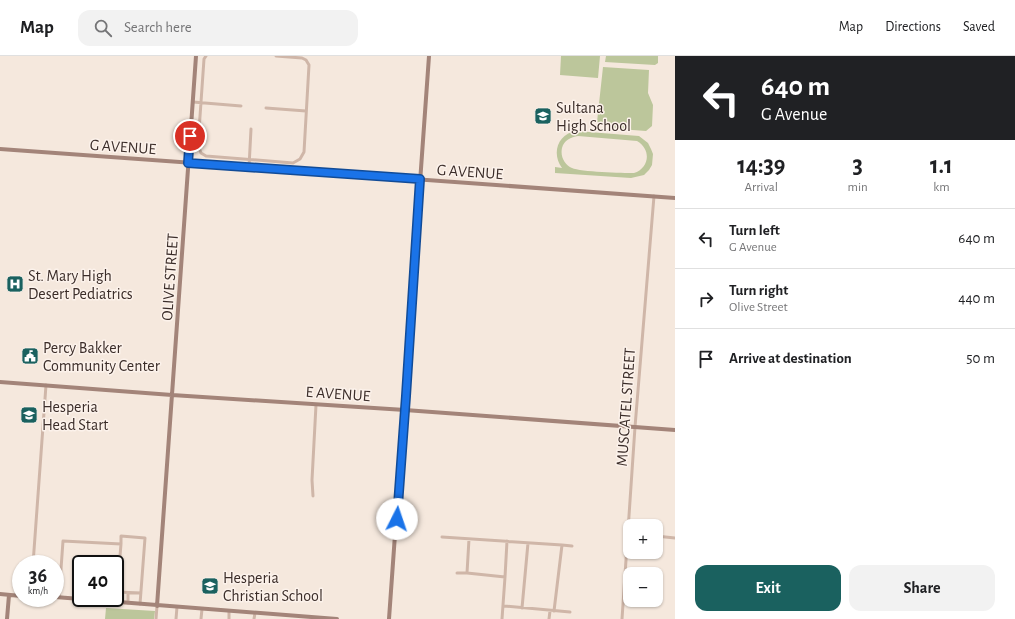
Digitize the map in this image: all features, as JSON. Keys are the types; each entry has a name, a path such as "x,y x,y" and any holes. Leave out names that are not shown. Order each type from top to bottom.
{"street":[{"name":"OLIVE STREET","path":"156,619 196,56"},
{"path":"206,56 204,59 198,145 201,153 206,156 293,163 300,159 304,152 309,69 306,60 302,58 276,56"},
{"path":"389,619 429,56"},
{"path":"193,102 241,106"},
{"path":"266,108 306,111"},
{"path":"249,167 251,129"},
{"name":"G AVENUE","path":"0,149 675,198"},
{"name":"MUSCATEL STREET","path":"630,519 635,427 654,196"},
{"name":"E AVENUE","path":"0,382 675,430"},
{"path":"34,555 46,385"},
{"path":"313,496 312,480 316,405"},
{"path":"140,604 141,593 144,538 121,536 117,592 141,593"},
{"path":"442,537 572,546"},
{"path":"663,537 675,538"},
{"path":"467,573 469,539"},
{"path":"62,555 63,541 121,544"},
{"path":"502,619 507,541"},
{"path":"522,608 528,543"},
{"path":"549,619 552,611 562,546"},
{"name":"MUSCATEL STREET","path":"622,619 627,559"},
{"path":"457,573 505,577"},
{"path":"128,592 128,603"},
{"path":"0,594 12,595"},
{"path":"7,619 8,595"},
{"path":"64,598 293,617 337,619"},
{"path":"504,606 570,612"},
{"path":"176,619 177,607"},
{"path":"201,619 202,609"},
{"path":"229,611 229,619"},
{"path":"254,619 255,613"}],"green space":[{"path":"561,56 600,56 598,78 560,75"},
{"path":"606,56 658,56 658,63 655,65 605,62"},
{"path":"603,67 649,70 648,93 653,105 652,126 646,131 619,129 597,122"},
{"path":"576,131 639,136 648,143 651,149 653,154 652,165 644,175 631,178 555,173 555,167 562,168 557,156 558,145 565,136","holes":["578,136 637,141 645,149 647,158 643,167 634,173 602,172 572,168 567,165 562,154 564,143 570,138"]},
{"path":"106,608 155,611 154,619 105,619"}],"place":[{"name":"Sultana High School","path":"543,116"},
{"name":"St. Mary High Desert Pediatrics","path":"15,284"},
{"name":"Percy Bakker Community Center","path":"30,356"},
{"name":"Hesperia Head Start","path":"29,415"},
{"name":"Hesperia Christian School","path":"210,586"}],"route":[{"path":"190,136 188,163 420,179 397,519"}]}
